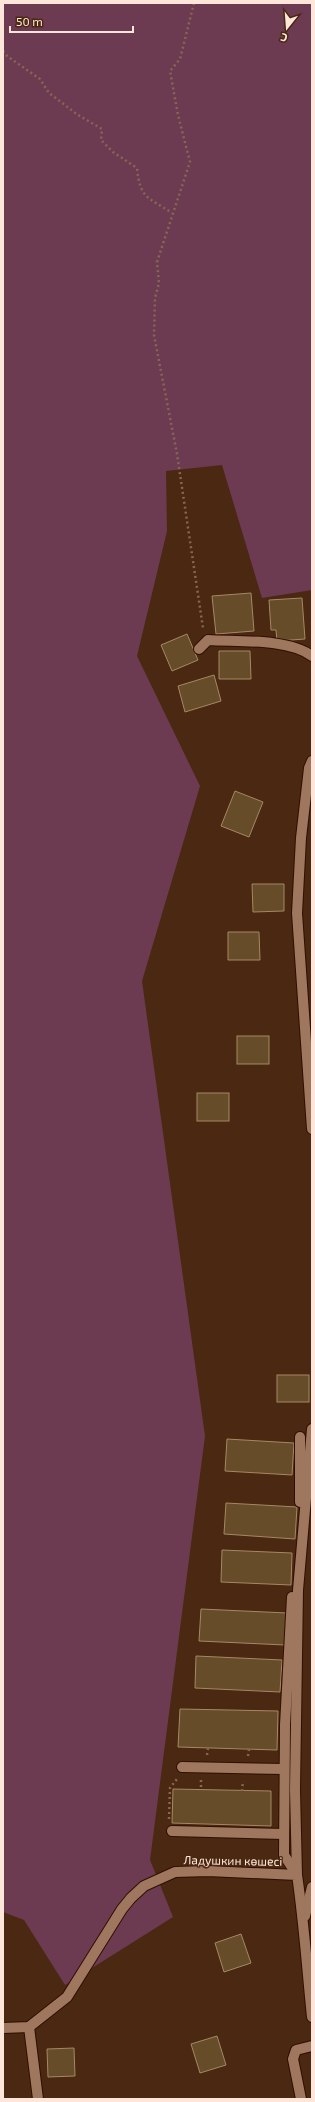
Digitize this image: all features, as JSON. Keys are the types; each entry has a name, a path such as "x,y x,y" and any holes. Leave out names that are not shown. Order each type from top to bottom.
{"street":[{"path":"199,649 208,640 276,644 304,650 312,656"},
{"path":"312,761 309,768 301,838 297,913 312,1130"},
{"path":"297,1875 295,1790 298,1590 312,1429"},
{"path":"297,1875 284,1855 284,1769 291,1602 294,1584 300,1503 300,1437"},
{"path":"182,1767 284,1769"},
{"path":"172,1831 284,1834"},
{"name":"Ладушкин көшесі","path":"29,2027 67,1997 122,1909 131,1898 144,1886 175,1872 208,1871 297,1875 304,1921 306,1960 312,2017"},
{"path":"304,1921 312,1887"},
{"path":"3,2028 29,2027 38,2099"},
{"path":"301,2099 293,2059 296,2050 312,2046"}],"path":[{"path":"194,3 180,59 170,71 178,115 190,162 157,262 159,283 154,298 154,335 185,499 192,544 196,589 203,629 208,640"},
{"path":"3,51 7,56 40,79 49,94 78,115 102,129 101,140 113,152 137,168 138,186 144,196 172,213"},
{"path":"172,1831 169,1825 170,1788 174,1784 182,1767"}],"shaded area":[{"path":"3,3 312,3 312,590 262,598 222,465 166,471 167,531 137,656 200,786 142,981 205,1436 150,1860 173,1917 65,1985 24,1920 3,1912"}],"building":[{"path":"251,593 254,631 216,634 212,596"},
{"path":"302,598 305,639 277,641 276,630 271,630 269,600"},
{"path":"187,634 198,660 172,671 161,645"},
{"path":"219,651 250,651 251,679 219,679"},
{"path":"214,675 221,701 185,712 178,686"},
{"path":"235,791 263,802 249,837 221,826"},
{"path":"252,884 284,884 284,911 253,912"},
{"path":"228,932 259,932 260,960 228,960"},
{"path":"237,1036 269,1036 269,1064 237,1064"},
{"path":"197,1093 229,1093 229,1121 197,1121"},
{"path":"277,1375 309,1375 309,1402 277,1402"},
{"path":"227,1439 294,1443 292,1475 225,1471"},
{"path":"226,1503 297,1507 295,1539 224,1534"},
{"path":"222,1550 292,1553 291,1585 221,1582"},
{"path":"201,1609 287,1613 285,1645 199,1641"},
{"path":"196,1656 282,1660 280,1692 195,1688"},
{"path":"180,1709 278,1711 277,1750 178,1747"},
{"path":"173,1789 271,1791 271,1826 172,1823"},
{"path":"241,1934 251,1963 224,1972 215,1943"},
{"path":"217,2036 226,2065 200,2073 191,2044"},
{"path":"74,2048 75,2076 48,2077 47,2049"}]}
